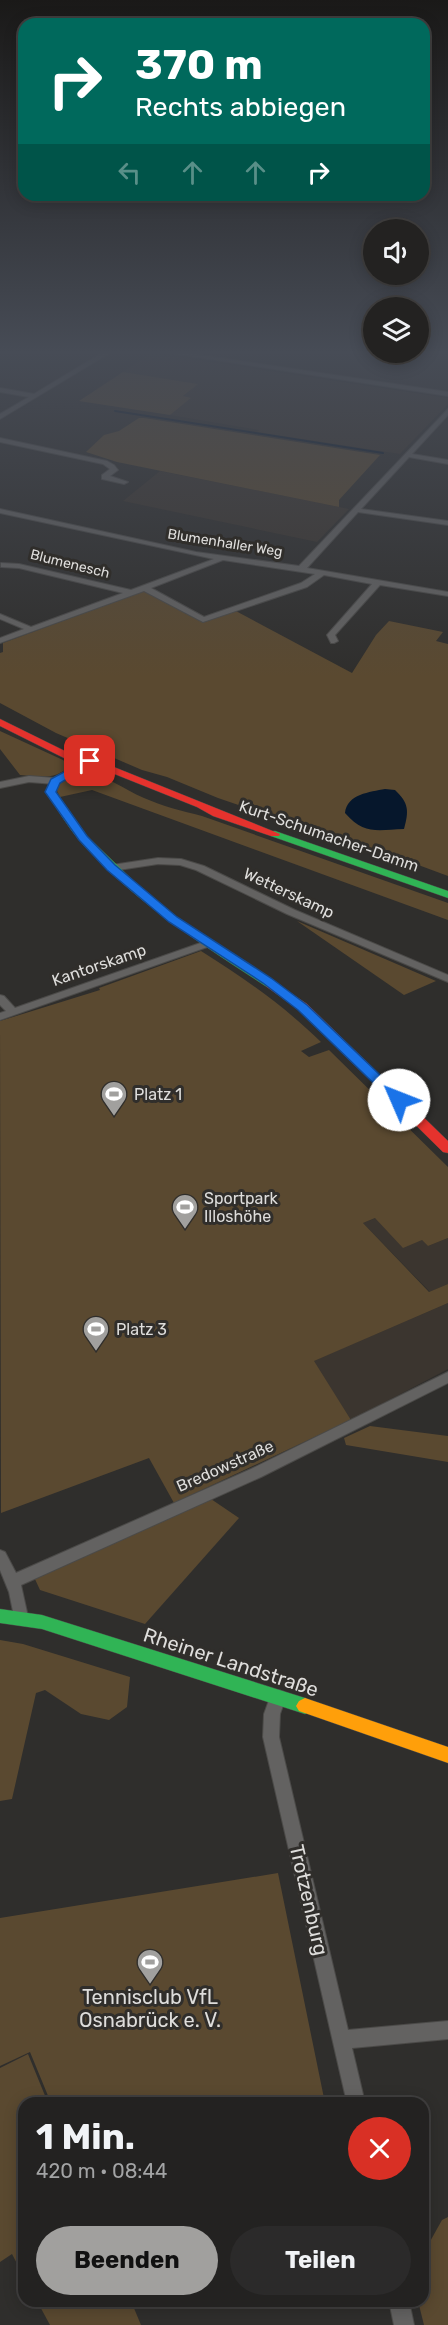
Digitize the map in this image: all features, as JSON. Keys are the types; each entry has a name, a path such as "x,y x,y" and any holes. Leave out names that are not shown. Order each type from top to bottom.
{"street":[{"path":"93,460 112,466 114,470 105,477 124,482"},
{"path":"301,569 403,460"},
{"path":"356,510 448,523"},
{"name":"Blumenhaller Weg","path":"0,511 221,558 323,572 448,594"},
{"name":"Blumenesch","path":"0,640 221,558"},
{"name":"Blumenesch","path":"4,565 19,566 130,592"},
{"path":"144,588 203,620 304,585 323,572"},
{"path":"334,641 331,635 378,582"},
{"path":"0,616 30,629"},
{"name":"Kurt-Schumacher-Damm","path":"0,712 77,751 90,761"},
{"name":"Kurt-Schumacher-Damm","path":"0,722 68,756 90,761 228,818 448,895"},
{"path":"90,761 55,781 51,787 52,796 83,838 111,868 173,920 303,1007 448,1149"},
{"path":"0,784 29,779 55,781"},
{"name":"Kurt-Schumacher-Damm","path":"201,805 223,806 448,884"},
{"name":"Wetterskamp","path":"111,868 158,861 181,862 200,868 291,912 448,979"},
{"name":"Kantorskamp","path":"0,1017 209,943"},
{"path":"0,998 13,1013"},
{"name":"Bredowstraße","path":"14,1581 256,1473 448,1377"},
{"path":"0,1556 14,1581 19,1599 20,1617"},
{"name":"Rheiner Landstraße","path":"0,1616 20,1617 42,1622 278,1696 448,1755"},
{"name":"Trotzenburg","path":"278,1696 272,1713 271,1737 355,2097"},
{"path":"342,2040 448,2030"},
{"path":"400,2307 404,2325"}],"shaded area":[{"path":"109,460 376,460 339,500 339,507"},
{"path":"160,471 349,509 317,542 123,501"},
{"path":"144,591 202,622 234,610 352,673 376,635 389,621 443,632 436,641 448,644 448,876 142,770 56,733 0,703 0,653 3,652 3,643"},
{"path":"0,731 63,760 69,766 52,776 20,775 0,749"},
{"path":"84,772 107,779 158,803 202,816 448,903 448,920 92,790 60,797 57,791 58,785 75,774"},
{"path":"297,921 436,981 404,995"},
{"name":"Sportpark Illoshöhe","path":"201,951 293,1016 321,1042 301,1051 309,1057 329,1050 448,1167 448,1238 428,1246 422,1240 403,1248 375,1218 363,1223 429,1292 448,1284 448,1303 314,1361 351,1420 174,1503 149,1458 1,1513 0,1021 100,990 99,988"},
{"path":"375,1218 422,1240 428,1246 448,1238 448,1284 430,1292 363,1223"},
{"path":"448,1303 448,1369 351,1420 313,1361"},
{"path":"370,1426 448,1436 448,1462 346,1445 344,1438"},
{"path":"211,1499 239,1518 145,1624 40,1590 34,1577"},
{"path":"0,1640 23,1644 130,1677 127,1707 109,1720 81,1714 45,1690 36,1693 12,1799 0,1801"},
{"name":"Tennisclub VfL Osnabrück e. V.","path":"278,1873 324,2097 49,2097 30,2052 0,2066 0,1918"},
{"path":"28,2054 46,2097 18,2097 18,2266 12,2254 0,2262 0,2068"},
{"path":"448,2217 448,2325 424,2325 420,2307 429,2307 429,2243 442,2220"},
{"path":"40,2307 134,2307 141,2325 50,2325"}],"water":[{"path":"385,789 395,790 405,803 407,817 404,829 372,830 358,825 345,813 350,802 360,795"}],"traffic: fast":[{"path":"90,761 55,781 51,792 83,838 139,892 173,920 271,984"},
{"path":"275,834 448,895"},
{"path":"0,1616 42,1622 305,1706"}],"traffic: slow":[{"path":"305,1706 448,1755"}],"traffic: jam":[{"path":"0,722 68,756 90,761 201,805 217,814 275,834"},
{"path":"271,984 303,1007 448,1149"}],"place":[{"name":"Platz 1","path":"114,1117"},
{"name":"Sportpark Illoshöhe","path":"185,1230"},
{"name":"Platz 3","path":"96,1352"},
{"name":"Tennisclub VfL Osnabrück e. V.","path":"150,1985"}],"route":[{"path":"90,761 55,781 51,787 52,796 83,838 111,868 173,920 303,1007 399,1100"}]}
